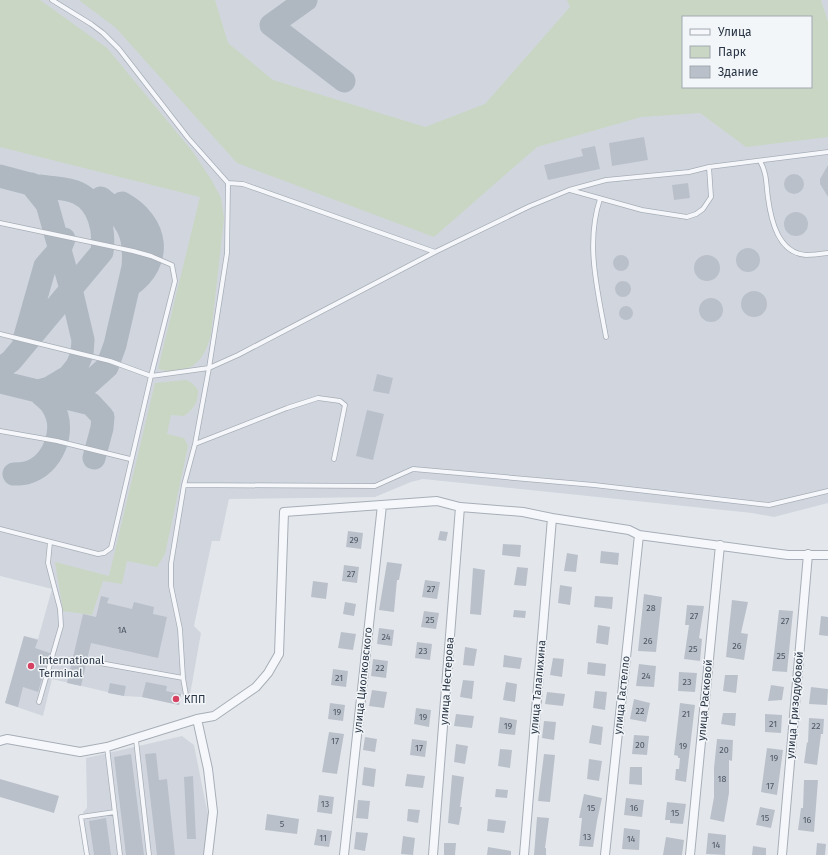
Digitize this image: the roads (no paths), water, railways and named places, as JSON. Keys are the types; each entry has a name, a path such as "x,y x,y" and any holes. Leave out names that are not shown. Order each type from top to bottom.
{"street":[{"path":"0,740 7,739 80,752 107,747 136,740 197,719 214,716 256,687 268,673 279,654 284,512 437,502 460,507 523,512 629,530 639,535 720,544 788,555 828,555"},
{"name":"улица Циолковского","path":"344,855 382,505"},
{"name":"улица Нестерова","path":"433,855 460,507"},
{"name":"улица Талалихина","path":"524,855 552,518"},
{"name":"улица Гастелло","path":"605,855 639,535"},
{"name":"улица Расковой","path":"690,855 720,544"},
{"name":"улица Гризодубовой","path":"782,855 808,554"},
{"path":"197,719 208,769 213,812 208,855"}],"lane":[{"path":"52,0 103,33 119,49 188,138 228,183 227,253 209,368 195,444 184,485 171,564 174,604 182,644 183,678 186,695"},
{"path":"0,334 110,361 151,376 209,368 238,355 435,252 530,206 569,190 606,180 689,172 709,167 828,152"},
{"path":"760,161 765,171 772,222 781,242 794,252 805,255 828,253"},
{"path":"569,190 642,210 680,217 696,214 704,209 712,197 709,167"},
{"path":"228,183 243,184 435,252"},
{"path":"600,199 595,214 593,261 606,338"},
{"path":"0,223 152,256 172,265 175,281 130,459 111,548 104,553 98,554 0,529"},
{"path":"195,444 287,408 318,398 340,400 346,405 334,459"},
{"path":"0,431 57,441 130,459"},
{"path":"184,485 375,486 413,469 594,484 769,505 828,491"},
{"path":"39,702 61,626 60,609 48,563 50,542"},
{"path":"100,663 183,678"},
{"path":"136,740 150,855"},
{"path":"107,747 120,855"},
{"path":"87,855 81,817 115,812"}],"place":[{"name":"International Terminal","path":"31,666"},
{"name":"КПП","path":"176,699"}]}
